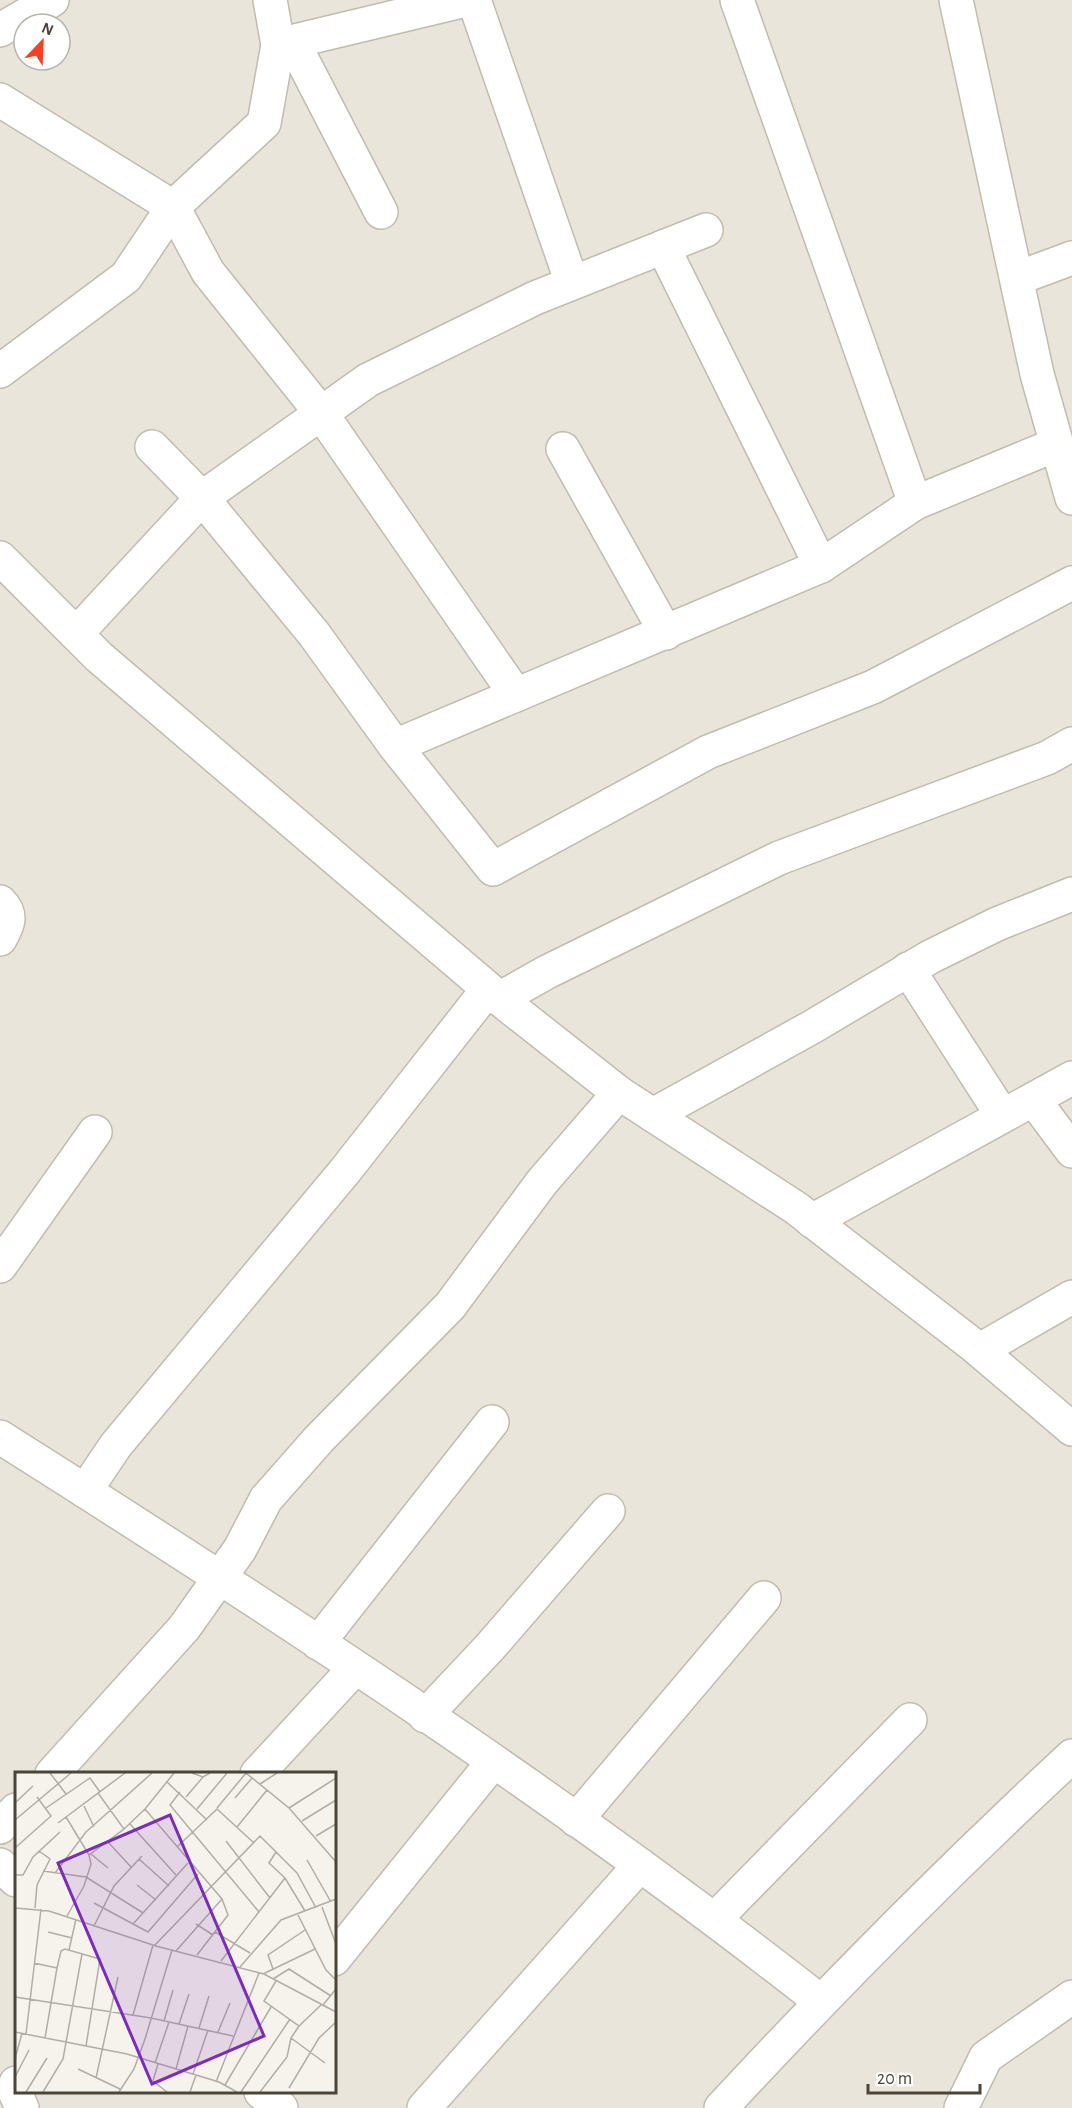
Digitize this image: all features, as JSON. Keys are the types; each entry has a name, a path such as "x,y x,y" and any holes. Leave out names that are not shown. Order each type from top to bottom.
{"street":[{"path":"0,30 52,0"},
{"path":"270,0 285,44 381,212"},
{"path":"285,44 466,0"},
{"path":"474,0 572,283"},
{"path":"737,0 915,503"},
{"path":"956,0 1055,445 1072,498"},
{"path":"0,371 126,277 173,207 264,123 285,44"},
{"path":"0,100 173,207 208,272 321,413 516,695"},
{"path":"76,634 202,498 368,380 536,298 706,230"},
{"path":"663,247 821,566"},
{"path":"1018,278 1072,258"},
{"path":"394,746 821,566 915,503 1055,445"},
{"path":"152,447 202,498 314,634 394,746 493,869 708,752 873,687 1072,583"},
{"path":"563,449 666,633"},
{"path":"0,558 108,664 494,994 619,1093 812,1221 980,1350 1072,1429"},
{"path":"85,1491 124,1436 494,994 547,972 779,858 1047,758 1072,744"},
{"path":"653,1115 812,1027 908,969 997,924 1072,894"},
{"path":"0,902 9,913 9,922 0,939"},
{"path":"908,969 1002,1115"},
{"path":"812,1221 1072,1078"},
{"path":"53,1772 184,1628 240,1549 266,1499 319,1439 450,1306 542,1182 619,1093"},
{"path":"1034,1100 1072,1151"},
{"path":"0,1266 95,1132"},
{"path":"980,1350 1072,1297"},
{"path":"318,1643 492,1422"},
{"path":"0,1437 220,1577 493,1762 640,1864 820,2001"},
{"path":"425,1716 490,1647 608,1511"},
{"path":"576,1820 764,1598"},
{"path":"258,1772 355,1668"},
{"path":"715,1919 910,1720"},
{"path":"721,2108 820,2001 960,1860 1072,1756"},
{"path":"336,1957 493,1762"},
{"path":"0,1827 15,1811"},
{"path":"424,2108 640,1864"},
{"path":"0,1865 15,1879"},
{"path":"961,2108 986,2056 1072,1998"},
{"path":"15,2093 22,2108"},
{"path":"263,2093 281,2108"}],"shaded area":[{"path":"0,0 1072,0 1072,2108 0,2108"}]}
